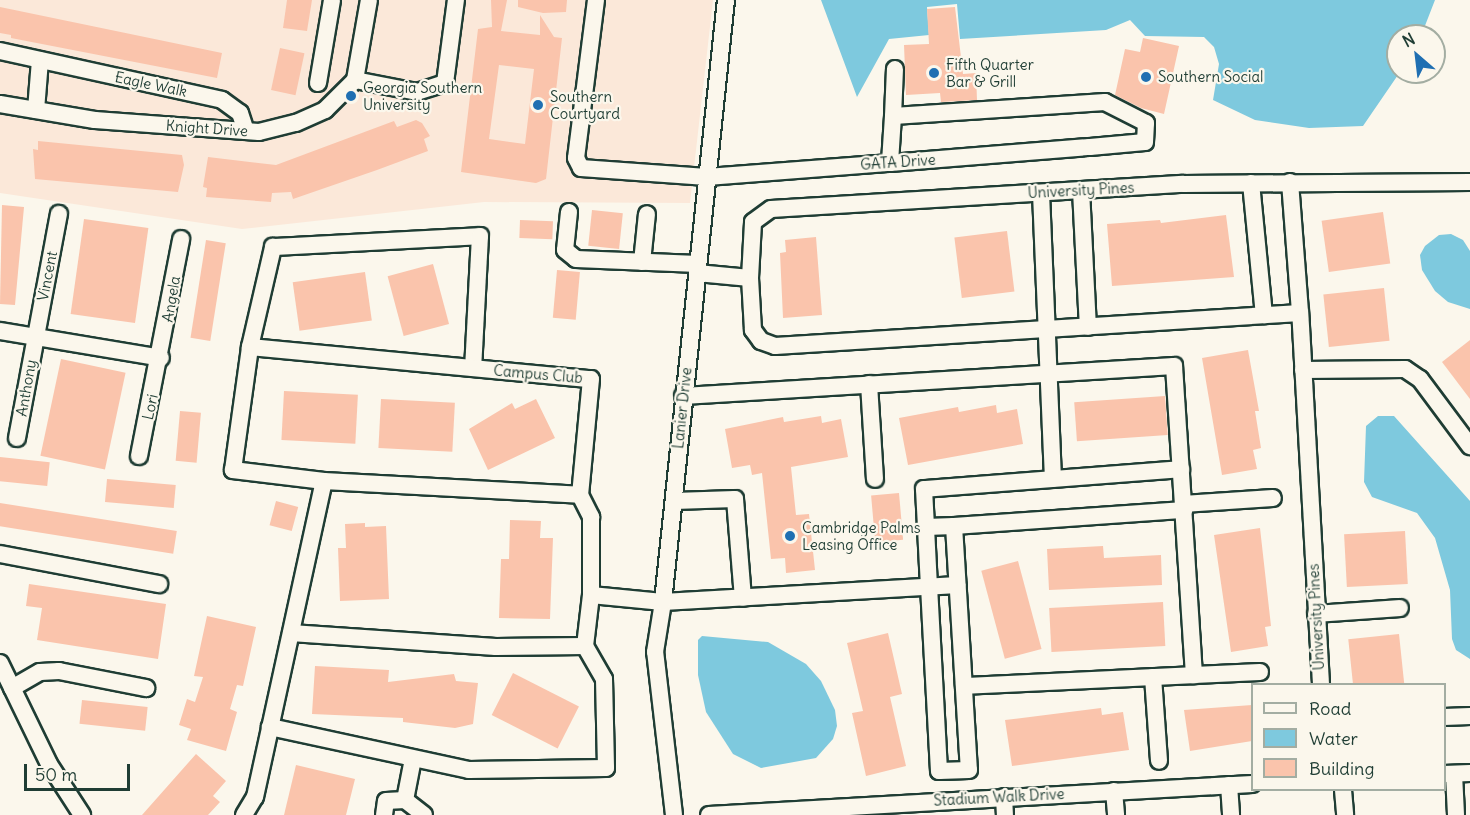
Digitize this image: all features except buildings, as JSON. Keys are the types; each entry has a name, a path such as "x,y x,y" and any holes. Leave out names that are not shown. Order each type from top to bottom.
{"street":[{"path":"318,83 332,0"},
{"path":"369,0 355,80 417,92 445,83 456,0"},
{"name":"GATA Drive","path":"596,0 576,158 581,168 706,177 1145,142 1146,123 1105,102 893,116"},
{"name":"Lanier Drive","path":"674,815 655,652 674,501 683,396 726,0"},
{"name":"Eagle Walk","path":"0,51 222,100 240,112 246,131"},
{"path":"36,110 40,60"},
{"path":"890,163 895,69"},
{"name":"Knight Drive","path":"0,104 95,120 259,132 296,123 325,110 355,80"},
{"path":"1290,182 1300,313"},
{"name":"University Pines","path":"1321,683 1300,313 775,346 761,341 753,330 750,278 753,222 771,209 1081,190 1290,182 1325,185 1470,182"},
{"path":"1251,183 1264,315"},
{"path":"1081,190 1088,327"},
{"path":"1041,193 1053,479"},
{"path":"569,212 565,250 576,259 642,262 698,268 750,278"},
{"name":"Vincent","path":"35,338 59,214"},
{"path":"642,262 647,214"},
{"path":"473,368 480,236 273,247 250,347 233,470 324,481 580,495"},
{"name":"Angela","path":"161,358 182,239"},
{"path":"0,331 161,358"},
{"name":"Anthony","path":"17,438 35,338"},
{"name":"Campus Club","path":"250,347 591,379 580,495 591,517 591,595 585,646"},
{"name":"Lori","path":"139,456 161,358"},
{"path":"683,396 1174,366 1194,675"},
{"path":"1303,370 1405,369 1420,379 1470,446"},
{"path":"869,384 875,479"},
{"path":"954,526 969,770 939,771 924,489 1181,469"},
{"path":"244,815 255,797 324,481"},
{"path":"926,527 1273,498"},
{"path":"674,501 735,499 743,598"},
{"path":"0,554 159,584"},
{"path":"591,595 663,602 958,585"},
{"path":"1316,614 1400,608"},
{"path":"270,727 469,770 606,768 604,679 585,646 496,647 291,633"},
{"path":"0,663 48,764 75,814"},
{"path":"12,688 40,672 59,670 146,688"},
{"path":"964,686 1260,672"},
{"path":"1153,677 1159,761"},
{"path":"1446,717 1470,716"},
{"path":"405,800 413,759"},
{"path":"1456,773 1456,815"},
{"name":"Stadium Walk Drive","path":"709,815 890,809 1004,797 1251,784"},
{"path":"1229,785 1231,815"},
{"path":"1114,791 1116,815"},
{"path":"1343,791 1345,815"},
{"path":"1004,797 1005,815"},
{"path":"384,815 386,801 405,800 424,815"}],"shaded area":[{"name":"Georgia Southern University","path":"0,0 713,0 690,203 484,202 242,229 0,193"}],"water":[{"path":"821,0 1435,0 1426,24 1386,24 1386,84 1392,84 1363,126 1309,128 1255,120 1213,100 1219,64 1214,47 1204,37 1145,36 1130,20 1106,30 960,39 957,4 927,7 929,35 889,39 857,97"},
{"path":"1451,234 1463,240 1470,251 1470,309 1448,302 1435,291 1422,270 1420,255 1425,246 1439,235"},
{"path":"1378,416 1394,416 1470,501 1470,659 1456,650 1452,639 1450,590 1435,538 1417,513 1372,497 1364,482 1366,426"},
{"path":"702,636 768,642 806,664 821,681 835,710 837,726 833,739 816,758 761,768 733,754 706,712 698,675 698,640"}],"place":[{"name":"Fifth Quarter Bar & Grill","path":"934,73"},
{"name":"Southern Social","path":"1146,77"},
{"name":"Georgia Southern University","path":"351,96"},
{"name":"Southern Courtyard","path":"538,105"},
{"name":"Cambridge Palms Leasing Office","path":"790,536"}]}
